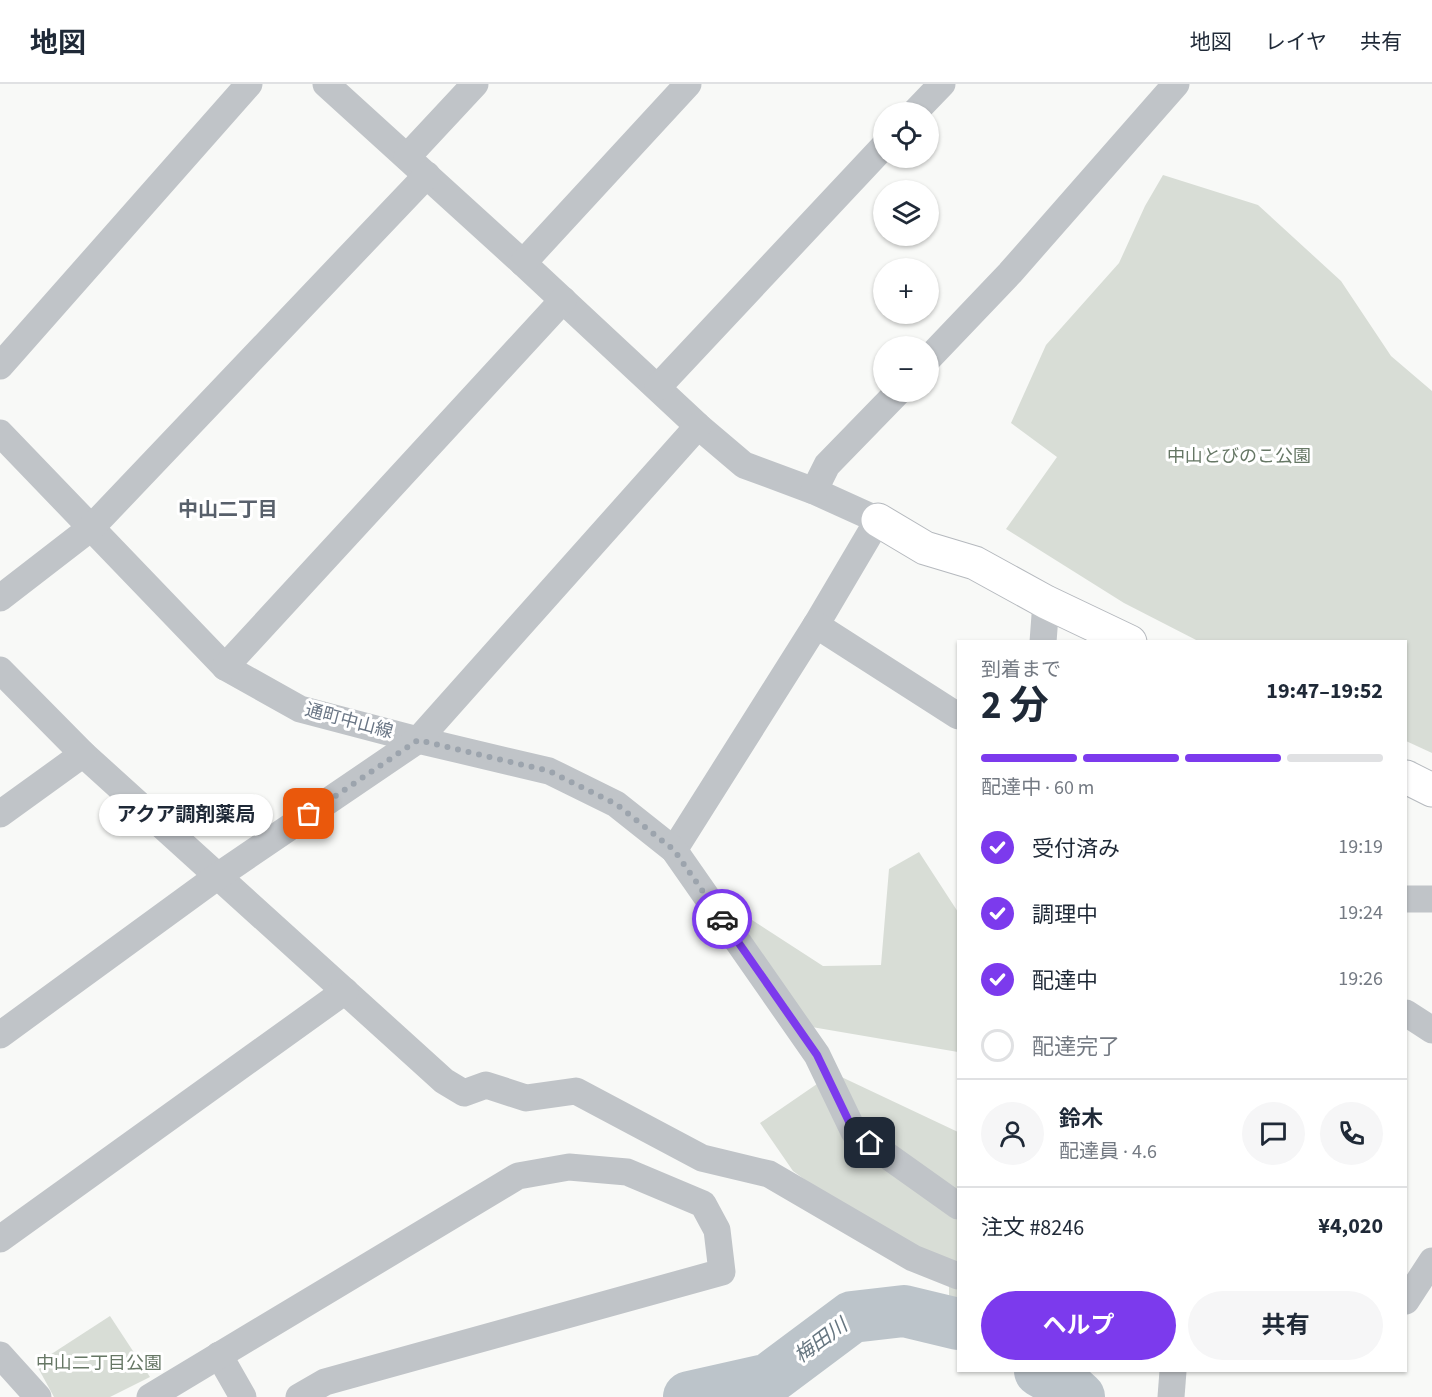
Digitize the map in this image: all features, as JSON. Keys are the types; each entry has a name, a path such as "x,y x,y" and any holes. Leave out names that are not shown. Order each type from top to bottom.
{"street":[{"path":"0,366 249,84"},
{"path":"326,84 524,263 698,426 744,465 814,490 878,520 925,548 975,563 1046,602 1126,640"},
{"path":"407,157 475,84"},
{"path":"524,263 688,84"},
{"path":"925,102 942,84"},
{"path":"939,347 1010,273 1176,84"},
{"path":"658,387 873,158"},
{"path":"0,598 92,527 427,174"},
{"path":"225,667 563,300"},
{"path":"814,490 827,465 888,402"},
{"path":"0,1035 218,876 418,740 698,426"},
{"name":"通町中山線","path":"0,433 225,667 300,709 549,771 616,804 674,850 817,1055 854,1132 957,1205"},
{"path":"674,850 816,625 878,520"},
{"path":"1043,640 1046,602"},
{"path":"816,625 957,715"},
{"path":"0,670 83,754 444,1081 464,1092 486,1085 526,1098 576,1091 702,1158 769,1174 913,1258 957,1276"},
{"path":"0,814 83,754"},
{"path":"1407,778 1432,790"},
{"path":"1407,899 1432,899"},
{"path":"0,1239 345,991"},
{"path":"1407,1014 1432,1029"},
{"path":"150,1397 518,1176 569,1167 627,1172 704,1204 717,1230 722,1272 325,1382 299,1397"},
{"path":"1407,1299 1432,1261"},
{"path":"0,1355 38,1397"},
{"path":"219,1355 243,1397"},
{"path":"1171,1397 1173,1372"}],"green space":[{"name":"中山とびのこ公園","path":"1163,175 1258,205 1341,281 1391,356 1432,391 1432,753 1407,741 1407,640 1196,640 1124,603 1006,529 1057,457 1011,423 1046,345 1119,263 1145,206"},
{"path":"919,852 957,910 957,1052 800,1025 729,927 752,920 823,966 881,965 889,869"},
{"path":"833,1073 957,1132 957,1308 949,1305 949,1271 849,1212 793,1171 760,1123"},
{"name":"中山二丁目公園","path":"110,1316 150,1377 110,1397 54,1397 36,1364"}],"waterway":[{"name":"梅田川","path":"689,1397 769,1379 852,1317 904,1311 957,1324"},
{"name":"梅田川","path":"1042,1372 1069,1388 1079,1397"}],"way so far":[{"path":"309,814 418,740 549,771 616,804 674,850 722,919"}],"place":[{"name":"アクア調剤薬局","path":"309,814"}],"district":[{"name":"中山二丁目","path":"228,510"}],"route":[{"path":"722,919 817,1055 854,1132 870,1143"}]}
